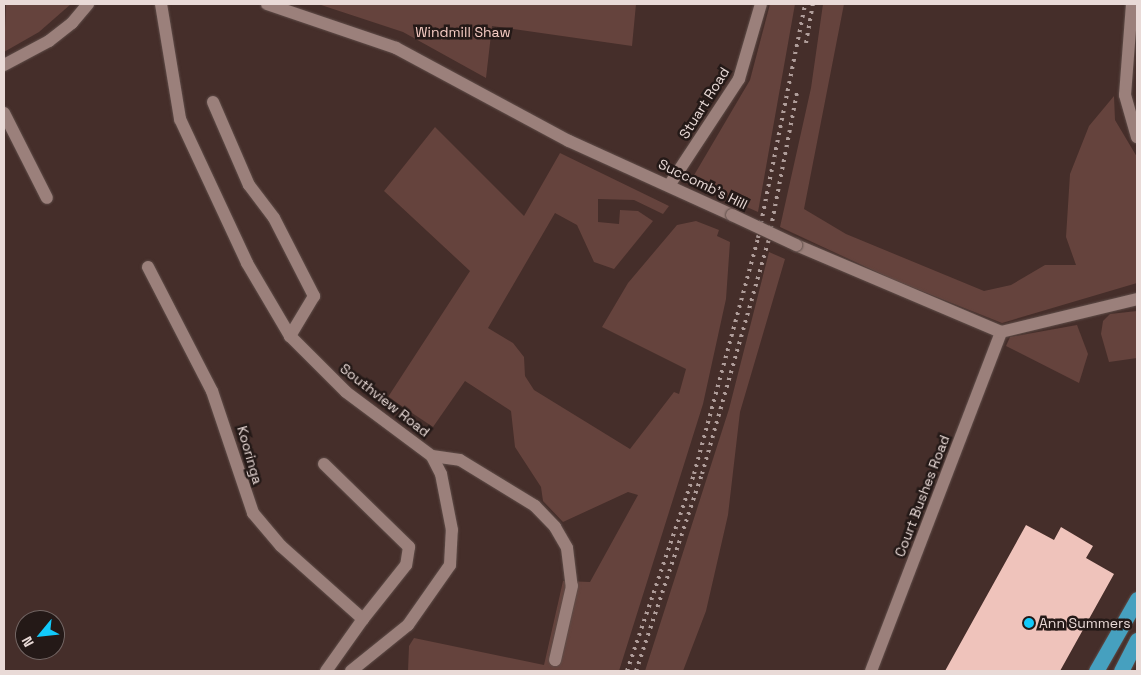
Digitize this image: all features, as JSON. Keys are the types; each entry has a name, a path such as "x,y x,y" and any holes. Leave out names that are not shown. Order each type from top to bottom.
{"highway":[{"path":"1096,671 1137,599"},
{"path":"1121,671 1137,640"}],"street":[{"path":"4,65 48,41 72,23 88,4"},
{"name":"Southview Road","path":"161,4 180,119 247,263 290,336 346,392 432,456 460,460 536,506 555,527 567,548 572,586 555,660"},
{"name":"Succomb's Hill","path":"267,4 396,48 569,141 670,184 796,245 1001,332"},
{"name":"Stuart Road","path":"670,184 739,78 761,4"},
{"path":"1132,4 1126,95 1137,137"},
{"path":"212,102 249,186 274,218 314,296 290,336"},
{"path":"4,113 47,198"},
{"name":"Kooringa","path":"148,267 212,391 253,514 281,546 363,619"},
{"path":"1001,332 1137,299"},
{"name":"Court Bushes Road","path":"871,671 1001,332"},
{"path":"351,671 408,625 450,565 452,530 441,474 432,456"},
{"path":"324,464 409,547 406,565 363,619 326,671"}],"green space":[{"path":"6,4 71,4 39,32 4,52"},
{"name":"Windmill Shaw","path":"318,4 636,4 632,46 492,26 486,78 403,32"},
{"path":"770,4 795,4 758,212 690,182 750,80"},
{"path":"823,4 844,4 804,209 846,234 984,291 1011,285 1045,265 1076,265 1066,237 1070,174 1089,126 1114,96 1115,120 1137,157 1137,283 1002,323 894,280 780,227 811,88"},
{"path":"435,127 524,216 560,153 669,206 663,214 634,200 598,199 598,222 619,224 620,210 638,211 653,221 614,269 594,262 577,225 555,213 488,328 513,343 524,357 525,376 534,390 630,449 674,392 679,394 686,369 602,327 628,283 677,225 696,221 719,230 717,236 730,242 726,299 703,404 619,671 408,671 409,646 414,638 544,665 563,581 590,582 638,495 628,492 563,522 543,501 541,487 515,447 511,411 465,381 433,427 388,397 470,271 384,191"},
{"path":"769,252 785,259 740,412 728,515 706,611 683,671 645,671 729,409"},
{"path":"1137,311 1137,358 1109,362 1101,334 1103,321 1110,314"},
{"path":"1077,325 1088,354 1079,383 1006,346 1010,337"}],"building":[{"name":"Ann Summers","path":"1026,525 1054,540 1061,527 1093,546 1086,558 1114,574 1060,671 945,671"}],"railway":[{"path":"627,671 694,474 758,238 805,4"},
{"path":"806,43 813,4"},
{"path":"636,671 702,474 768,243 797,92"}],"place":[{"name":"Ann Summers","path":"1029,623"}]}
